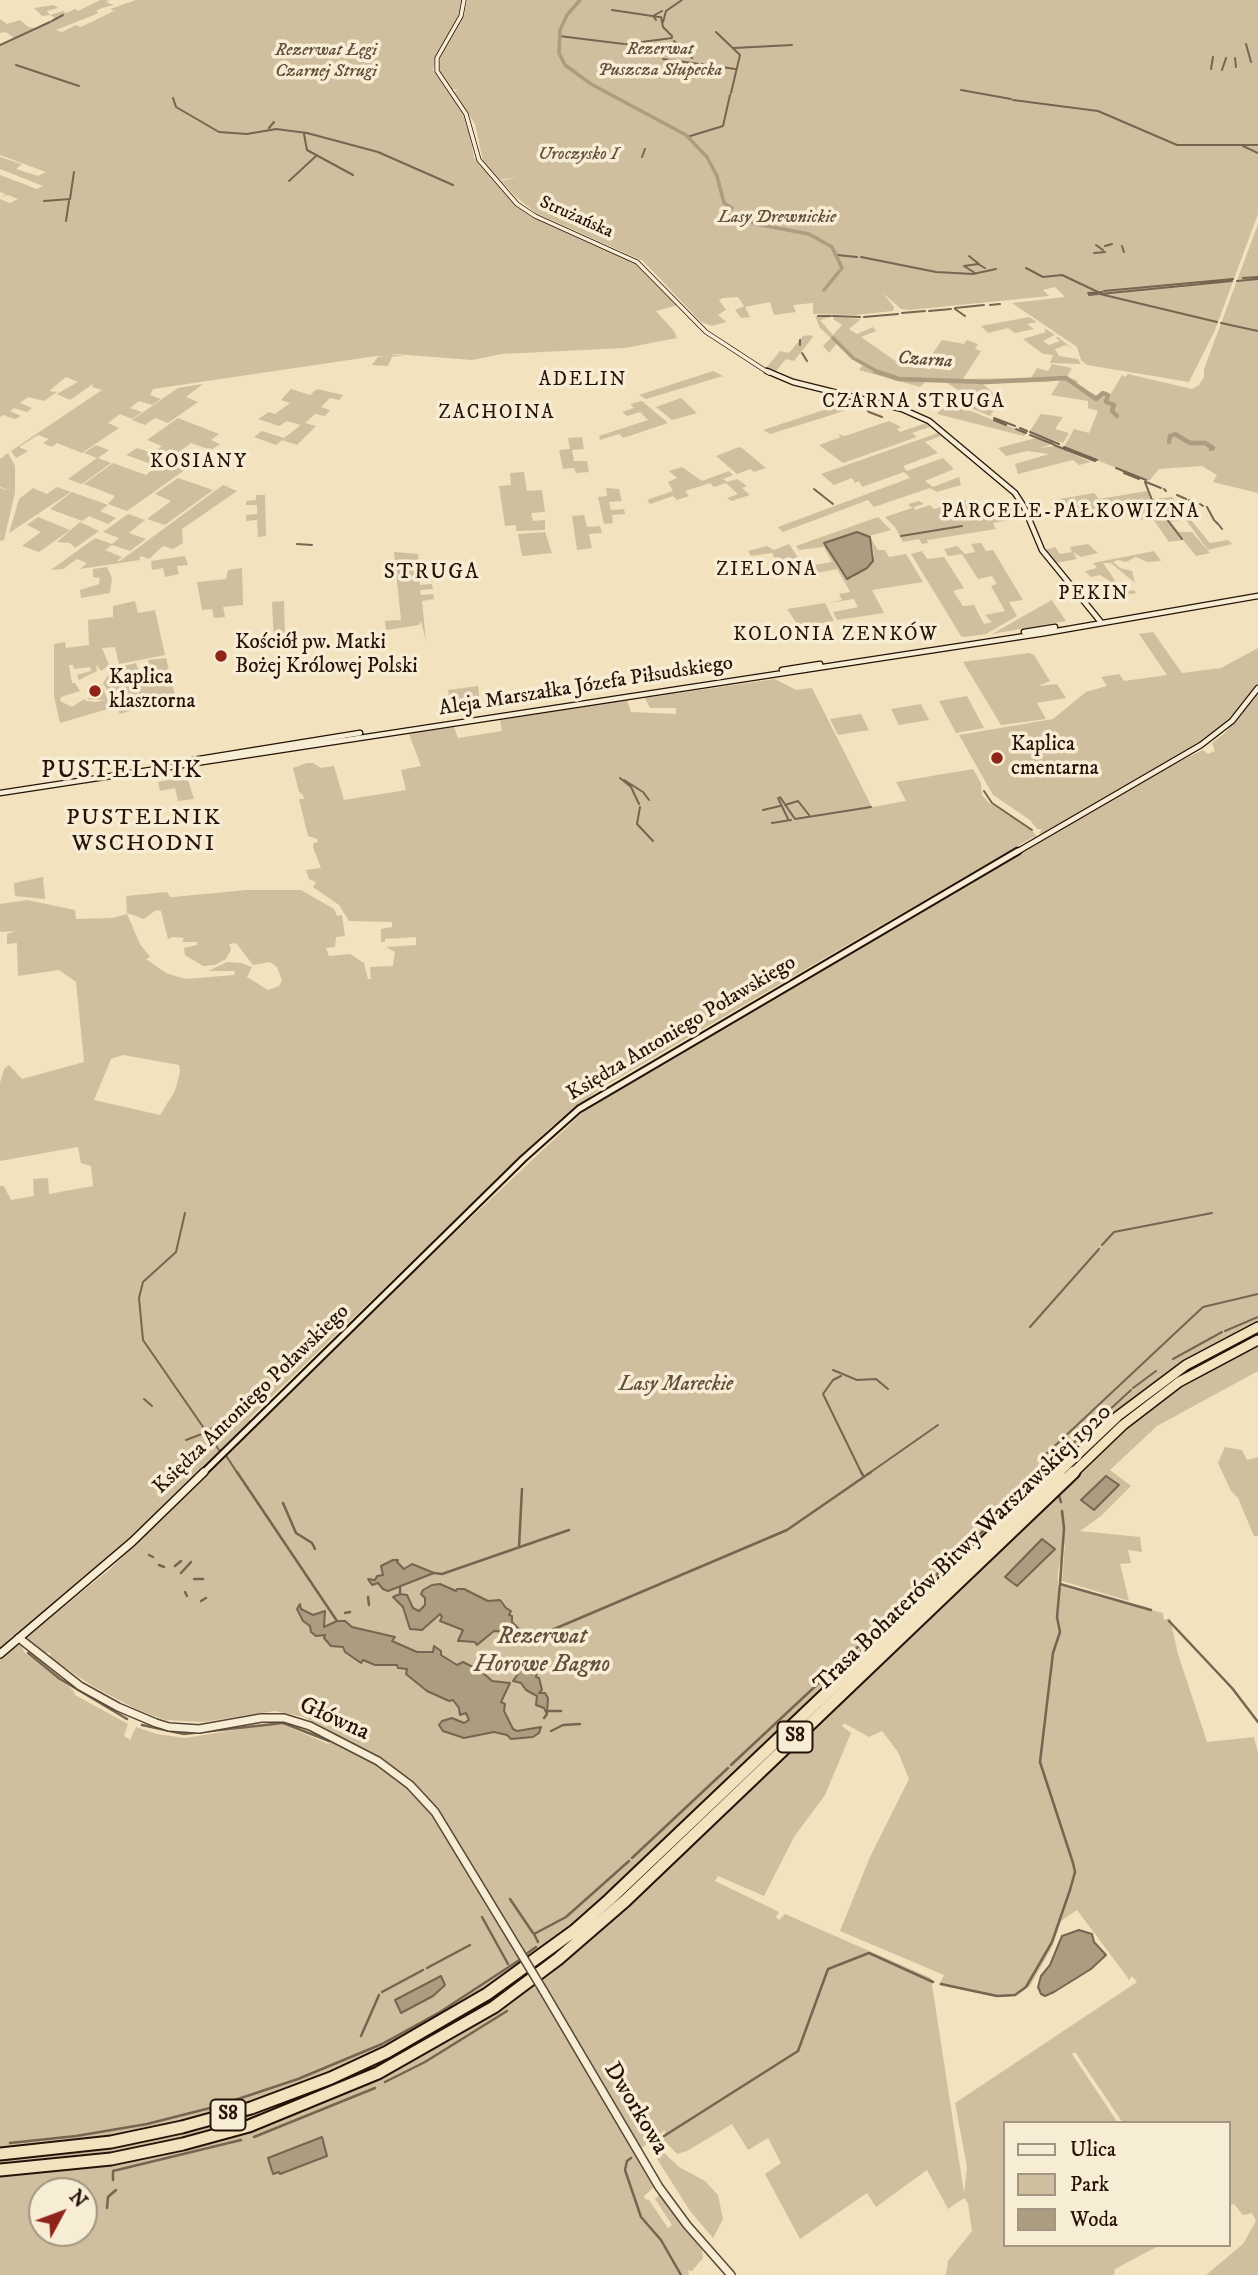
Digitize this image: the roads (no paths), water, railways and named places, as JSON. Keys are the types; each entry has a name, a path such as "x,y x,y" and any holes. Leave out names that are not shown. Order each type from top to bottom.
{"highway":[{"name":"Trasa Bohaterów Bitwy Warszawskiej 1920","path":"0,2170 89,2162 183,2144 285,2113 392,2067 494,2007 586,1936 1123,1425 1211,1350 1258,1328"},
{"name":"Trasa Bohaterów Bitwy Warszawskiej 1920","path":"0,2154 111,2142 218,2118 331,2078 441,2023 530,1965 609,1900 1088,1443 1179,1376 1258,1340"}],"main road":[{"name":"Strużańska","path":"464,0 461,16 441,50 436,67 466,114 481,162 527,211 641,265 704,330 783,380 902,409 929,421 1019,497 1042,550 1102,622"},
{"name":"Aleja Marszałka Józefa Piłsudskiego","path":"0,791 1102,622 1258,595"},
{"name":"Księdza Antoniego Poławskiego","path":"0,1654 132,1542 542,1141 579,1109 1189,752 1227,726 1258,688"},
{"name":"Główna","path":"19,1638 80,1686 118,1707 156,1723 169,1727 200,1728 253,1718 284,1718 310,1726 378,1761 410,1785 435,1812 520,1952"},
{"name":"Dworkowa","path":"520,1952 659,2188 731,2275"}],"water":[{"path":"857,532 870,537 873,561 867,568 847,579 824,543"},
{"path":"1106,1476 1119,1485 1094,1510 1081,1500"},
{"path":"1042,1539 1055,1549 1017,1586 1005,1577"},
{"path":"398,1560 404,1569 412,1564 434,1573 388,1591 378,1583 372,1585 368,1579 375,1580 377,1576 383,1575 381,1566"},
{"path":"440,1584 456,1591 464,1589 488,1601 500,1600 511,1611 509,1615 512,1616 512,1622 523,1634 515,1638 509,1632 494,1631 477,1645 475,1642 458,1641 463,1630 440,1621 440,1614 422,1630 410,1629 403,1607 393,1597 407,1595 413,1608 419,1611 425,1605 425,1598 421,1594 423,1590"},
{"path":"300,1604 301,1609 313,1615 325,1611 324,1627 337,1621 345,1621 352,1627 395,1637 392,1641 417,1652 433,1652 434,1646 441,1651 441,1655 457,1665 463,1662 481,1671 492,1681 510,1683 501,1702 505,1704 504,1711 513,1729 517,1731 541,1727 539,1733 533,1737 511,1739 507,1735 494,1732 464,1738 443,1731 439,1725 442,1721 452,1718 464,1723 469,1720 466,1713 460,1715 453,1700 449,1701 427,1691 406,1674 407,1669 398,1668 397,1665 375,1665 363,1660 361,1663 345,1652 343,1647 331,1646 324,1638 325,1635 316,1636 311,1632 310,1626 303,1621 297,1609"},
{"path":"520,1671 537,1671 536,1677 539,1678 542,1690 539,1693 545,1693 548,1698 547,1714 544,1708 536,1705 537,1696 526,1690 521,1683 513,1681"},
{"path":"1079,1930 1092,1934 1094,1942 1106,1955 1091,1969 1054,1992 1045,1996 1041,1994 1038,1987 1041,1976 1050,1965 1062,1936"},
{"path":"441,1976 445,1985 433,1996 401,2013 395,2000"},
{"path":"322,2137 327,2156 280,2174 273,2174 268,2158"}],"waterway":[{"name":"Czarna","path":"580,0 567,15 560,30 559,53 565,65 591,84 686,135 707,157 717,176 724,203 732,208 729,213 756,224 809,234 832,247 842,268 824,290"},
{"path":"663,22 666,11 682,0"},
{"path":"612,10 653,16"},
{"path":"653,16 662,11"},
{"path":"52,21 63,15"},
{"path":"653,16 659,17"},
{"path":"653,16 656,20"},
{"path":"661,17 663,27 672,36"},
{"path":"0,45 50,22"},
{"path":"716,32 740,55 731,93"},
{"path":"559,36 624,44"},
{"path":"626,44 672,38"},
{"path":"674,41 692,58"},
{"path":"1246,44 1251,62"},
{"path":"734,48 792,45"},
{"path":"1211,69 1213,57"},
{"path":"1222,70 1226,58"},
{"path":"1235,58 1236,67"},
{"path":"663,59 699,64"},
{"path":"702,64 735,69"},
{"path":"16,65 79,86"},
{"path":"961,90 1011,99"},
{"path":"687,137 723,126 730,95"},
{"path":"173,98 176,107 219,132 247,134 276,129 307,133 378,152 453,185"},
{"path":"1013,100 1098,111 1177,145 1258,145"},
{"path":"269,128 274,122"},
{"path":"304,134 307,150 353,175"},
{"path":"1243,146 1258,153"},
{"path":"642,157 645,149"},
{"path":"289,181 316,156"},
{"path":"44,201 70,199 74,172"},
{"path":"66,221 69,201"},
{"path":"1105,246 1112,244"},
{"path":"1096,245 1103,250"},
{"path":"1122,246 1124,252"},
{"path":"1094,253 1105,252"},
{"path":"837,255 857,257"},
{"path":"969,256 979,264"},
{"path":"861,257 936,272 973,274 996,269"},
{"path":"975,273 964,266 978,264 985,268"},
{"path":"1026,268 1043,277 1062,275 1098,292"},
{"path":"1243,278 1258,277"},
{"path":"1104,291 1233,279"},
{"path":"1237,281 1258,279"},
{"path":"1217,322 1100,294 1232,281"},
{"path":"1088,293 1102,292"},
{"path":"1089,295 1098,294"},
{"path":"990,305 1000,304"},
{"path":"955,308 984,305"},
{"path":"929,311 951,309"},
{"path":"955,309 965,316"},
{"path":"902,313 925,311"},
{"path":"864,317 898,314"},
{"path":"818,316 831,316"},
{"path":"833,316 860,317"},
{"path":"1221,323 1258,331"},
{"name":"Czarna","path":"833,338 853,358 878,372"},
{"path":"800,340 800,345"},
{"path":"802,353 807,361"},
{"name":"Czarna","path":"878,372 899,379 986,382 1066,378 1096,399 1103,393 1108,395 1106,402 1114,405 1112,411 1117,416"},
{"path":"863,405 869,412 882,417"},
{"path":"994,418 1015,426"},
{"path":"994,420 1006,425"},
{"path":"1020,428 1027,431"},
{"path":"1016,429 1026,433"},
{"path":"1030,432 1059,444"},
{"name":"Czarna","path":"1169,442 1170,436 1175,434 1190,443 1205,443 1213,448 1211,449"},
{"path":"1030,435 1053,444"},
{"path":"1054,445 1095,461"},
{"path":"1064,447 1097,460"},
{"path":"1116,468 1146,480"},
{"path":"1124,473 1139,479"},
{"path":"1145,482 1152,500 1182,539"},
{"path":"1146,482 1161,488"},
{"path":"814,489 833,504"},
{"path":"1177,495 1186,499"},
{"path":"1207,507 1214,520"},
{"path":"1215,521 1218,524"},
{"path":"1219,525 1222,529"},
{"path":"901,536 962,526"},
{"path":"297,544 312,545"},
{"path":"620,778 631,787 639,804"},
{"path":"624,780 643,792 649,800"},
{"path":"984,791 992,803 1032,830"},
{"path":"780,797 785,805"},
{"path":"778,798 788,819"},
{"path":"785,805 798,801 809,815"},
{"path":"785,805 795,819 871,807"},
{"path":"763,810 780,806"},
{"path":"640,807 637,824 653,841"},
{"path":"772,823 791,820"},
{"path":"185,1213 176,1252 143,1282 139,1298 143,1340 207,1432"},
{"path":"1102,1245 1114,1232 1212,1213"},
{"path":"1030,1327 1099,1249"},
{"path":"1044,1456 1203,1307 1258,1294"},
{"path":"1225,1331 1258,1317"},
{"path":"1173,1359 1222,1332"},
{"path":"833,1370 857,1380 876,1379 888,1389"},
{"path":"1133,1388 1156,1371"},
{"path":"841,1376 833,1380 823,1394 861,1472"},
{"path":"1056,1459 1131,1390"},
{"path":"144,1399 152,1406"},
{"path":"207,1432 218,1423"},
{"path":"868,1474 938,1425"},
{"path":"186,1440 207,1432"},
{"path":"207,1432 219,1450"},
{"path":"225,1454 238,1474"},
{"path":"1044,1472 1054,1462"},
{"path":"237,1472 337,1621"},
{"path":"861,1472 864,1477"},
{"path":"864,1477 871,1472"},
{"path":"978,1536 1044,1472"},
{"path":"523,1633 540,1635 787,1530 864,1477"},
{"path":"519,1547 522,1489"},
{"path":"1059,1496 1061,1502"},
{"path":"283,1503 296,1533 312,1543 315,1549"},
{"path":"1060,1584 1064,1528 1062,1511"},
{"path":"434,1573 442,1574 569,1530"},
{"path":"905,1604 975,1539"},
{"path":"149,1555 153,1557"},
{"path":"175,1566 181,1561"},
{"path":"181,1573 191,1562"},
{"path":"159,1565 164,1567"},
{"path":"194,1579 203,1579"},
{"path":"941,1984 997,1996 1015,1995 1026,1987 1052,1942 1070,1890 1075,1872 1073,1863 1040,1762 1053,1653 1060,1632 1057,1617 1060,1584"},
{"path":"1060,1584 1151,1610"},
{"path":"400,1588 400,1594"},
{"path":"185,1592 187,1596"},
{"path":"368,1597 369,1605"},
{"path":"201,1601 206,1598"},
{"path":"825,1677 902,1607"},
{"path":"345,1613 350,1612"},
{"path":"1169,1621 1232,1688 1258,1722"},
{"path":"28,1653 60,1679 127,1719"},
{"path":"731,1765 822,1680"},
{"path":"549,1711 561,1711"},
{"path":"544,1718 547,1714"},
{"path":"142,1725 184,1734 283,1723 329,1741"},
{"path":"551,1731 563,1725 580,1724"},
{"path":"632,1858 728,1768"},
{"path":"538,1942 534,1934 566,1917 629,1861"},
{"path":"510,1899 533,1933"},
{"path":"482,1917 508,1964"},
{"path":"427,1968 470,1945"},
{"path":"525,1955 536,1947"},
{"path":"664,2136 798,2051 828,1969 869,1953 933,1982"},
{"path":"10,2143 76,2136 147,2124 214,2107 298,2079 382,2044 440,2012 521,1959"},
{"path":"382,1992 423,1970"},
{"path":"361,2036 379,1995"},
{"path":"385,2082 425,2062 507,2011"},
{"path":"254,2137 375,2088"},
{"path":"113,2180 113,2171 241,2140"},
{"path":"631,2158 627,2161 625,2170 641,2217 661,2240 681,2275"},
{"path":"107,2208 108,2197 116,2190"}],"place":[{"name":"Kościół pw. Matki Bożej Królowej Polski","path":"221,656"},
{"name":"Kaplica klasztorna","path":"95,691"},
{"name":"Kaplica cmentarna","path":"997,758"}],"district":[{"name":"ADELIN","path":"583,381"},
{"name":"CZARNA STRUGA","path":"914,403"},
{"name":"ZACHOINA","path":"497,414"},
{"name":"KOSIANY","path":"199,463"},
{"name":"PARCELE-PAŁKOWIZNA","path":"1071,513"},
{"name":"ZIELONA","path":"767,571"},
{"name":"STRUGA","path":"432,574"},
{"name":"PEKIN","path":"1094,595"},
{"name":"KOLONIA ZENKÓW","path":"836,636"},
{"name":"PUSTELNIK","path":"122,772"},
{"name":"PUSTELNIK WSCHODNI","path":"144,832"}],"park label":[{"name":"Rezerwat Puszcza Słupecka","path":"660,60"},
{"name":"Rezerwat Łęgi Czarnej Strugi","path":"326,61"},
{"name":"Uroczysko I","path":"578,155"},
{"name":"Lasy Drewnickie","path":"777,218"},
{"name":"Lasy Mareckie","path":"676,1386"},
{"name":"Rezerwat Horowe Bagno","path":"542,1652"}]}
